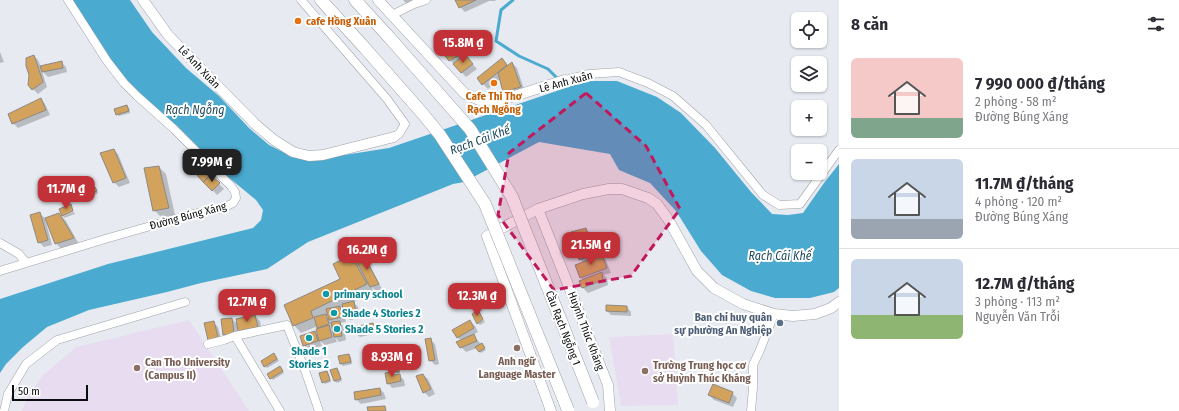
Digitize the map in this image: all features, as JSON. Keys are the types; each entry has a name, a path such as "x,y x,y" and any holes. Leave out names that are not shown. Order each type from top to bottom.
{"main road":[{"path":"321,0 440,135 485,204 568,411"},
{"name":"Cầu Rạch Ngỗng 1","path":"354,0 388,36 470,129 512,197 594,407"}],"street":[{"name":"Đường Búng Xáng","path":"0,271 105,239 190,215 223,208 234,203 236,198 232,186 174,129 124,83 107,61 68,0"},
{"name":"Lê Anh Xuân","path":"143,0 168,35 254,124 274,140 294,152 309,156 323,155 394,137"},
{"path":"301,0 387,99 404,124 398,134 394,137"},
{"name":"Lê Anh Xuân","path":"378,0 465,94 481,101 502,100 588,74 619,72 648,83 673,96 706,125 764,195 779,205 800,204 839,150"},
{"path":"392,15 426,0"},
{"path":"551,411 487,236 538,209 583,194 609,189 622,189 648,198 657,204 668,219 697,271 714,288 743,304 774,314 793,316 815,314 831,308 839,302"},
{"name":"Huỳnh Thúc Kháng","path":"538,209 608,385 610,411"},
{"path":"0,243 20,254 26,263"},
{"path":"4,411 8,394 26,364 56,340 185,302"},
{"path":"751,411 753,365 774,314"},
{"path":"208,344 235,336 287,325 319,411"},
{"path":"235,336 280,411"}],"highlighted area":[{"path":"586,93 646,146 680,209 631,276 554,290 498,215 509,153"}],"shaded area":[{"name":"Can Tho University (Campus II)","path":"189,320 249,411 22,411 28,396 42,376 76,347"},
{"name":"Trường Trung học cơ sở Huỳnh Thúc Kháng","path":"673,334 678,405 621,406 609,337"}],"water":[{"path":"72,0 130,0 152,32 186,68 219,96 249,128 269,145 291,156 312,160 389,148 586,81 617,81 657,97 681,113 715,148 751,192 772,214 788,215 803,213 839,164 839,288 834,292 810,298 775,298 751,291 722,275 701,251 676,211 650,183 619,170 610,154 539,142 464,182 453,184 308,242 267,269 89,310 47,327 23,347 6,364 0,373 0,299 108,264 253,228 261,220 263,210 256,200 227,176 131,86 102,50"}],"building":[{"path":"455,0 476,0 459,8"},
{"path":"460,47 463,53 449,61 445,56"},
{"path":"465,54 473,64 461,73 453,64"},
{"path":"34,55 43,82 32,90 28,85 29,75 26,66 26,58"},
{"path":"502,58 507,65 482,85 477,78"},
{"path":"62,61 63,68 42,72 40,66"},
{"path":"512,62 521,87 503,92 498,73"},
{"path":"41,98 46,110 12,124 8,114"},
{"path":"127,105 129,111 116,115 114,109"},
{"path":"114,149 126,178 113,183 100,153"},
{"path":"159,166 169,208 153,211 144,168"},
{"path":"204,167 211,175 203,182 196,174"},
{"path":"211,175 220,183 212,191 203,182"},
{"path":"95,187 97,191 87,195 85,191"},
{"path":"71,204 73,211 62,216 59,209"},
{"path":"40,212 48,240 38,243 30,215"},
{"path":"59,213 74,238 55,244 45,218"},
{"path":"586,228 594,255 579,260 571,232"},
{"path":"363,254 379,284 370,287 355,258"},
{"name":"primary school","path":"351,255 367,284 311,311 313,318 293,326 284,305 340,279 333,264"},
{"path":"602,255 607,268 580,278 575,265"},
{"path":"602,272 603,280 582,288 579,281"},
{"path":"354,301 356,313 344,315 342,304"},
{"path":"606,305 627,306 627,312 606,311"},
{"name":"Shade 4 Stories 2","path":"340,306 342,317 329,320 326,309"},
{"path":"478,310 483,319 477,324 472,314"},
{"path":"326,314 329,324 317,328 314,317"},
{"path":"255,315 258,327 238,331 236,319"},
{"path":"232,318 234,334 223,335 221,319"},
{"path":"470,320 474,328 457,338 452,330"},
{"path":"214,321 218,337 208,340 204,323"},
{"name":"Shade 5 Stories 2","path":"340,321 342,336 334,337 331,322"},
{"path":"373,323 374,328 354,332 353,327"},
{"path":"329,325 332,337 319,341 316,329"},
{"name":"Shade 1 Stories 2","path":"315,331 318,341 303,346 300,336"},
{"path":"474,334 477,341 460,348 456,342"},
{"path":"431,338 435,360 429,361 425,339"},
{"path":"482,343 485,348 479,352 475,347"},
{"path":"274,353 277,359 264,367 261,361"},
{"path":"349,354 351,362 340,364 338,356"},
{"path":"402,359 403,368 398,368 399,372 394,372 393,360"},
{"path":"280,366 283,371 270,379 267,374"},
{"path":"337,368 341,379 334,381 330,370"},
{"path":"327,371 330,380 322,383 319,373"},
{"path":"393,372 394,375 400,374 401,381 387,384 385,373"},
{"path":"423,374 431,389 423,393 416,376"},
{"path":"713,384 733,392 729,403 708,395"},
{"path":"380,388 381,395 355,400 354,392"},
{"path":"385,406 386,411 368,411 367,407"}],"waterway":[{"path":"513,0 501,10 496,41 519,56 548,69 558,79"}],"place":[{"name":"cafe Hồng Xuân","path":"298,21"},
{"name":"Cafe Thi Thơ Rạch Ngỗng","path":"494,83"},
{"name":"primary school","path":"326,294"},
{"name":"Shade 4 Stories 2","path":"334,313"},
{"name":"Ban chỉ huy quân sự phường An Nghiệp","path":"780,323"},
{"name":"Shade 5 Stories 2","path":"337,329"},
{"name":"Shade 1 Stories 2","path":"309,338"},
{"name":"Anh ngữ Language Master","path":"517,348"},
{"name":"Can Tho University (Campus II)","path":"137,368"},
{"name":"Trường Trung học cơ sở Huỳnh Thúc Kháng","path":"645,371"}],"water label":[{"name":"Rạch Ngỗng","path":"195,110"},
{"name":"Rạch Cái Khế","path":"480,140"},
{"name":"Rạch Cái Khế","path":"780,256"}]}
